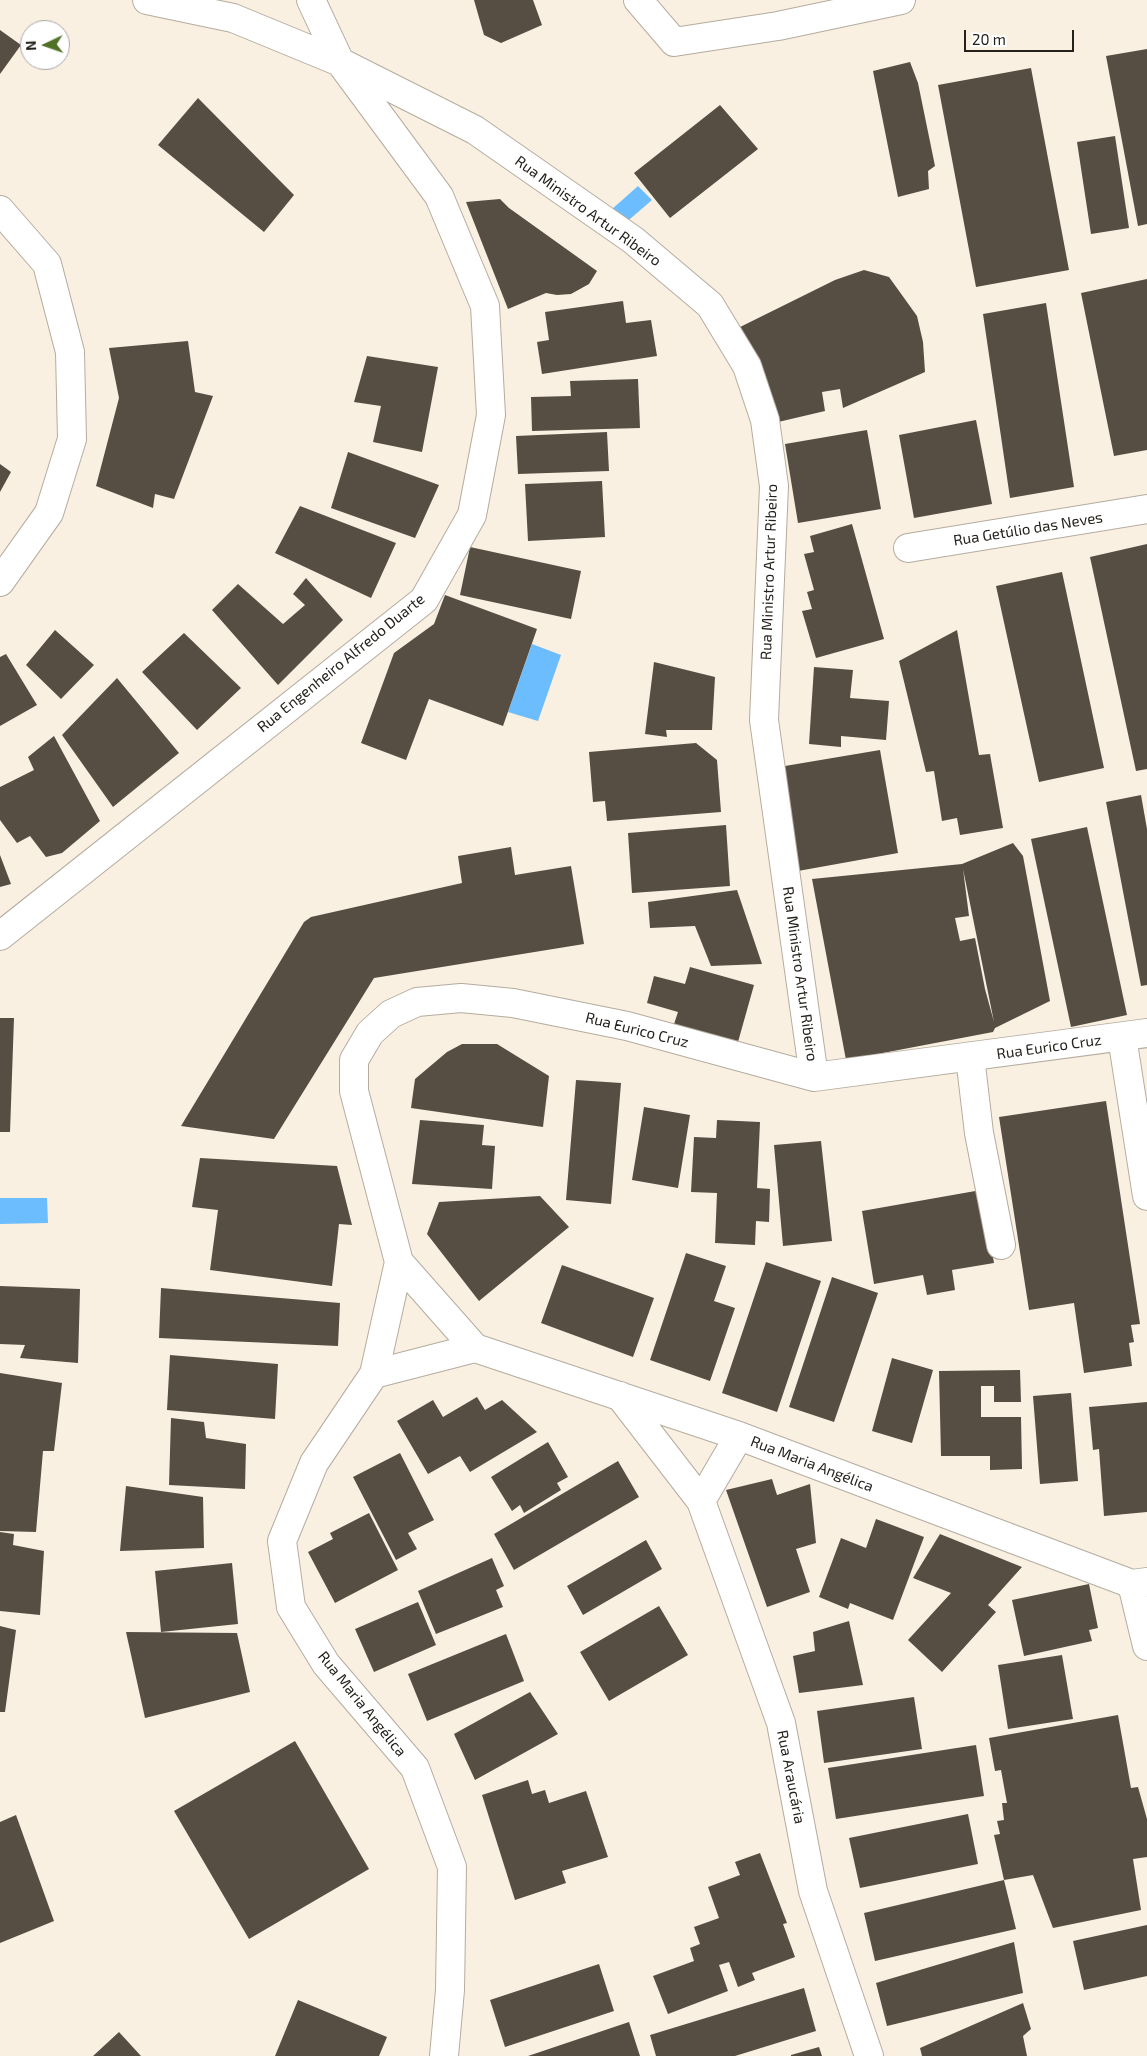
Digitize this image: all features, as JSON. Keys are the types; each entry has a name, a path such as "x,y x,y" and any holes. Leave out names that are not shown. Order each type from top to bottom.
{"street":[{"name":"Rua Ministro Artur Ribeiro","path":"147,0 234,18 340,62 475,130 633,240 710,305 748,366 765,420 774,486 764,720 814,1077"},
{"name":"Rua Engenheiro Alfredo Duarte","path":"0,936 424,600 472,514 491,415 485,306 439,196 340,62 310,0"},
{"path":"638,0 674,42 778,26 901,0"},
{"path":"0,210 47,264 70,352 72,439 49,512 0,582"},
{"name":"Rua Getúlio das Neves","path":"908,548 1147,509"},
{"name":"Rua Eurico Cruz","path":"399,1262 354,1090 354,1060 370,1034 391,1014 417,1002 461,998 513,1003 627,1026 814,1077 1135,1035"},
{"path":"1135,1035 1147,1196"},
{"path":"970,1057 979,1133 1001,1245"},
{"name":"Rua Maria Angélica","path":"399,1262 476,1348 739,1436 1140,1583"},
{"name":"Rua Maria Angélica","path":"399,1262 374,1374 314,1464 282,1541 291,1607 326,1664 415,1768 452,1867 450,1990 444,2056"},
{"path":"374,1374 476,1348"},
{"name":"Rua Araucária","path":"620,1396 701,1501 781,1723 813,1891 869,2056"},
{"path":"701,1501 739,1436"},
{"path":"1140,1583 1147,1646"}],"water":[{"path":"638,186 652,200 623,225 611,210"},
{"path":"532,644 561,655 538,721 508,712"},
{"path":"0,1198 47,1198 48,1223 0,1224"}],"building":[{"path":"474,0 533,0 542,25 501,43 484,35"},
{"path":"0,30 20,44 20,46 0,74"},
{"path":"1147,49 1147,224 1138,226 1106,56"},
{"path":"910,62 918,83 935,166 928,171 929,189 898,197 873,71"},
{"path":"1031,68 1069,270 976,287 938,85"},
{"path":"198,98 294,195 264,232 158,145"},
{"path":"720,105 758,149 670,218 634,173"},
{"path":"1115,136 1129,228 1091,234 1077,142"},
{"path":"500,199 509,208 597,271 589,284 571,294 557,295 546,293 508,309 466,202"},
{"path":"864,270 889,277 917,316 923,342 925,372 843,408 840,389 822,392 825,411 774,423 732,331 835,280"},
{"path":"1147,279 1147,450 1114,456 1081,293"},
{"path":"623,301 626,323 651,320 657,356 542,374 537,342 549,340 545,312"},
{"path":"1046,303 1074,487 1010,498 983,314"},
{"path":"188,341 195,392 213,396 174,499 155,494 153,508 96,486 119,398 109,348"},
{"path":"367,356 438,367 422,452 373,442 381,406 354,402"},
{"path":"638,379 640,428 532,431 531,397 571,396 570,381"},
{"path":"976,420 992,504 914,518 899,435"},
{"path":"867,430 881,509 798,523 785,444"},
{"path":"607,432 609,471 518,474 516,436"},
{"path":"348,452 439,485 415,538 331,508"},
{"path":"0,464 11,472 0,492"},
{"path":"602,481 605,537 528,541 525,484"},
{"path":"300,506 396,543 371,598 275,553"},
{"path":"852,524 884,639 816,658 802,611 812,609 807,592 814,590 804,554 814,552 810,536"},
{"path":"1147,544 1147,769 1136,771 1090,557"},
{"path":"470,547 581,571 571,619 460,595"},
{"path":"1062,572 1104,768 1039,782 996,586"},
{"path":"306,578 343,620 278,685 212,610 238,584 283,624 305,605 293,594"},
{"path":"445,595 537,629 503,726 429,699 406,760 361,743 394,653 434,624"},
{"path":"55,630 94,665 61,699 26,665"},
{"path":"957,630 979,755 990,754 1003,828 960,835 957,818 942,821 934,771 926,772 899,661"},
{"path":"184,633 241,688 197,730 142,672"},
{"path":"6,654 37,705 0,726 0,657"},
{"path":"654,662 715,677 712,730 666,730 667,737 645,734"},
{"path":"814,667 853,670 850,698 889,701 886,740 841,736 841,747 809,744"},
{"path":"117,678 179,753 113,807 62,735"},
{"path":"54,736 100,821 62,853 46,857 30,836 17,843 0,820 0,787 34,770 28,757"},
{"path":"696,743 717,760 721,812 607,821 605,801 593,802 589,752"},
{"path":"880,750 898,853 798,871 779,767"},
{"path":"1141,795 1147,829 1147,985 1141,986 1106,802"},
{"path":"726,825 730,886 632,893 628,833"},
{"path":"1087,827 1127,1015 1071,1027 1031,839"},
{"path":"1013,843 1023,856 1050,1001 995,1028 993,1032 846,1060 812,879 962,864","holes":["963,869 994,1022 975,938 960,941 955,918 969,916"]},
{"path":"511,847 515,875 571,866 584,944 374,978 274,1139 181,1126 304,922 311,917 462,883 458,856"},
{"path":"0,855 11,884 0,887"},
{"path":"737,890 762,964 711,966 695,926 650,928 648,902"},
{"path":"690,967 754,985 738,1042 674,1024 678,1012 647,1003 654,976 685,984"},
{"path":"0,1018 14,1018 10,1132 0,1132"},
{"path":"462,1044 497,1044 549,1076 543,1127 411,1108 415,1079 447,1052"},
{"path":"576,1080 621,1083 611,1204 566,1200"},
{"path":"1106,1101 1140,1324 1131,1325 1134,1342 1129,1343 1132,1366 1084,1373 1074,1303 1029,1310 999,1117"},
{"path":"644,1107 690,1115 678,1188 632,1180"},
{"path":"420,1120 484,1125 482,1145 495,1146 492,1189 412,1184"},
{"path":"717,1120 760,1122 757,1188 770,1189 769,1222 756,1221 755,1245 715,1243 717,1193 691,1192 694,1137 716,1138"},
{"path":"821,1141 832,1241 783,1246 774,1145"},
{"path":"200,1158 337,1166 352,1225 339,1224 332,1286 210,1270 218,1210 192,1207"},
{"path":"981,1190 994,1263 952,1270 955,1290 927,1295 923,1275 874,1284 862,1211"},
{"path":"540,1196 569,1227 479,1301 427,1234 439,1202"},
{"path":"686,1253 726,1266 714,1301 735,1308 710,1381 650,1360"},
{"path":"766,1262 821,1281 777,1412 722,1393"},
{"path":"562,1265 654,1298 633,1357 541,1323"},
{"path":"832,1277 878,1293 834,1422 789,1407"},
{"path":"0,1286 80,1289 78,1363 20,1358 25,1345 0,1344"},
{"path":"161,1288 340,1303 338,1346 159,1338"},
{"path":"170,1355 278,1364 275,1419 167,1410"},
{"path":"892,1358 933,1370 912,1443 872,1431"},
{"path":"1020,1370 1021,1402 994,1402 994,1386 981,1386 981,1417 1021,1417 1022,1469 990,1470 990,1456 941,1456 939,1371"},
{"path":"0,1373 62,1383 54,1451 43,1451 36,1532 0,1531"},
{"path":"1071,1393 1078,1481 1040,1484 1033,1396"},
{"path":"477,1397 485,1410 502,1400 537,1432 470,1472 460,1456 428,1474 397,1421 433,1400 443,1417"},
{"path":"1147,1402 1147,1512 1104,1516 1099,1449 1093,1450 1089,1407"},
{"path":"171,1418 204,1422 206,1438 246,1444 245,1489 169,1485"},
{"path":"548,1442 568,1477 557,1483 561,1490 524,1513 520,1505 512,1511 491,1477"},
{"path":"400,1453 434,1520 408,1533 417,1549 396,1560 353,1477"},
{"path":"618,1461 639,1497 514,1570 494,1534"},
{"path":"772,1479 777,1495 810,1484 816,1543 796,1549 810,1592 767,1607 726,1490"},
{"path":"126,1486 203,1497 204,1548 120,1551"},
{"path":"369,1513 398,1570 335,1603 308,1552 333,1539 330,1533"},
{"path":"876,1519 924,1537 893,1620 850,1603 848,1609 819,1597 841,1538 866,1548"},
{"path":"0,1532 14,1534 13,1545 44,1551 40,1615 0,1611"},
{"path":"940,1534 1022,1567 988,1605 996,1612 942,1672 908,1640 951,1593 913,1578"},
{"path":"646,1540 662,1569 583,1615 567,1586"},
{"path":"492,1558 504,1586 496,1590 503,1607 436,1634 418,1591"},
{"path":"232,1563 238,1624 161,1632 155,1571"},
{"path":"1089,1584 1098,1628 1089,1630 1092,1641 1024,1656 1012,1600"},
{"path":"418,1602 436,1645 374,1672 355,1629"},
{"path":"659,1606 688,1655 609,1701 580,1652"},
{"path":"849,1621 863,1685 799,1693 793,1656 815,1651 813,1632"},
{"path":"0,1626 16,1630 5,1712 0,1712"},
{"path":"126,1632 237,1633 250,1692 145,1718"},
{"path":"506,1634 524,1681 427,1721 408,1674"},
{"path":"1062,1655 1073,1719 1008,1729 998,1665"},
{"path":"530,1692 558,1734 475,1780 454,1734"},
{"path":"914,1697 922,1749 824,1763 817,1711"},
{"path":"1118,1715 1131,1788 1138,1787 1147,1819 1147,1857 1133,1859 1141,1910 1053,1928 1033,1875 1004,1880 994,1835 1000,1834 997,1821 1004,1820 1002,1803 1007,1803 1001,1770 995,1771 989,1738"},
{"path":"295,1741 369,1869 249,1939 174,1811"},
{"path":"976,1745 984,1796 836,1819 828,1768"},
{"path":"528,1780 532,1794 545,1790 549,1803 586,1791 608,1857 562,1871 566,1883 515,1900 482,1795"},
{"path":"968,1814 978,1864 860,1888 849,1838"},
{"path":"16,1815 54,1921 0,1943 0,1822"},
{"path":"760,1853 787,1923 783,1924 795,1957 752,1973 755,1980 738,1987 729,1962 719,1965 728,1991 668,2014 653,1976 694,1961 690,1948 700,1944 694,1927 719,1918 708,1887 740,1875 735,1862"},
{"path":"1004,1880 1016,1929 875,1961 864,1913"},
{"path":"1147,1925 1147,1976 1084,1990 1073,1941"},
{"path":"1014,1942 1023,1993 887,2026 876,1983"},
{"path":"599,1964 614,2011 505,2047 490,2000"},
{"path":"804,1988 816,2031 735,2056 656,2056 650,2035"},
{"path":"298,2000 387,2037 379,2056 275,2056"},
{"path":"1023,2003 1031,2029 1023,2036 1027,2056 922,2056 920,2048"},
{"path":"629,2022 640,2056 528,2056"},
{"path":"119,2032 141,2056 93,2056"},
{"path":"819,2047 822,2056 791,2056 791,2055"}]}
